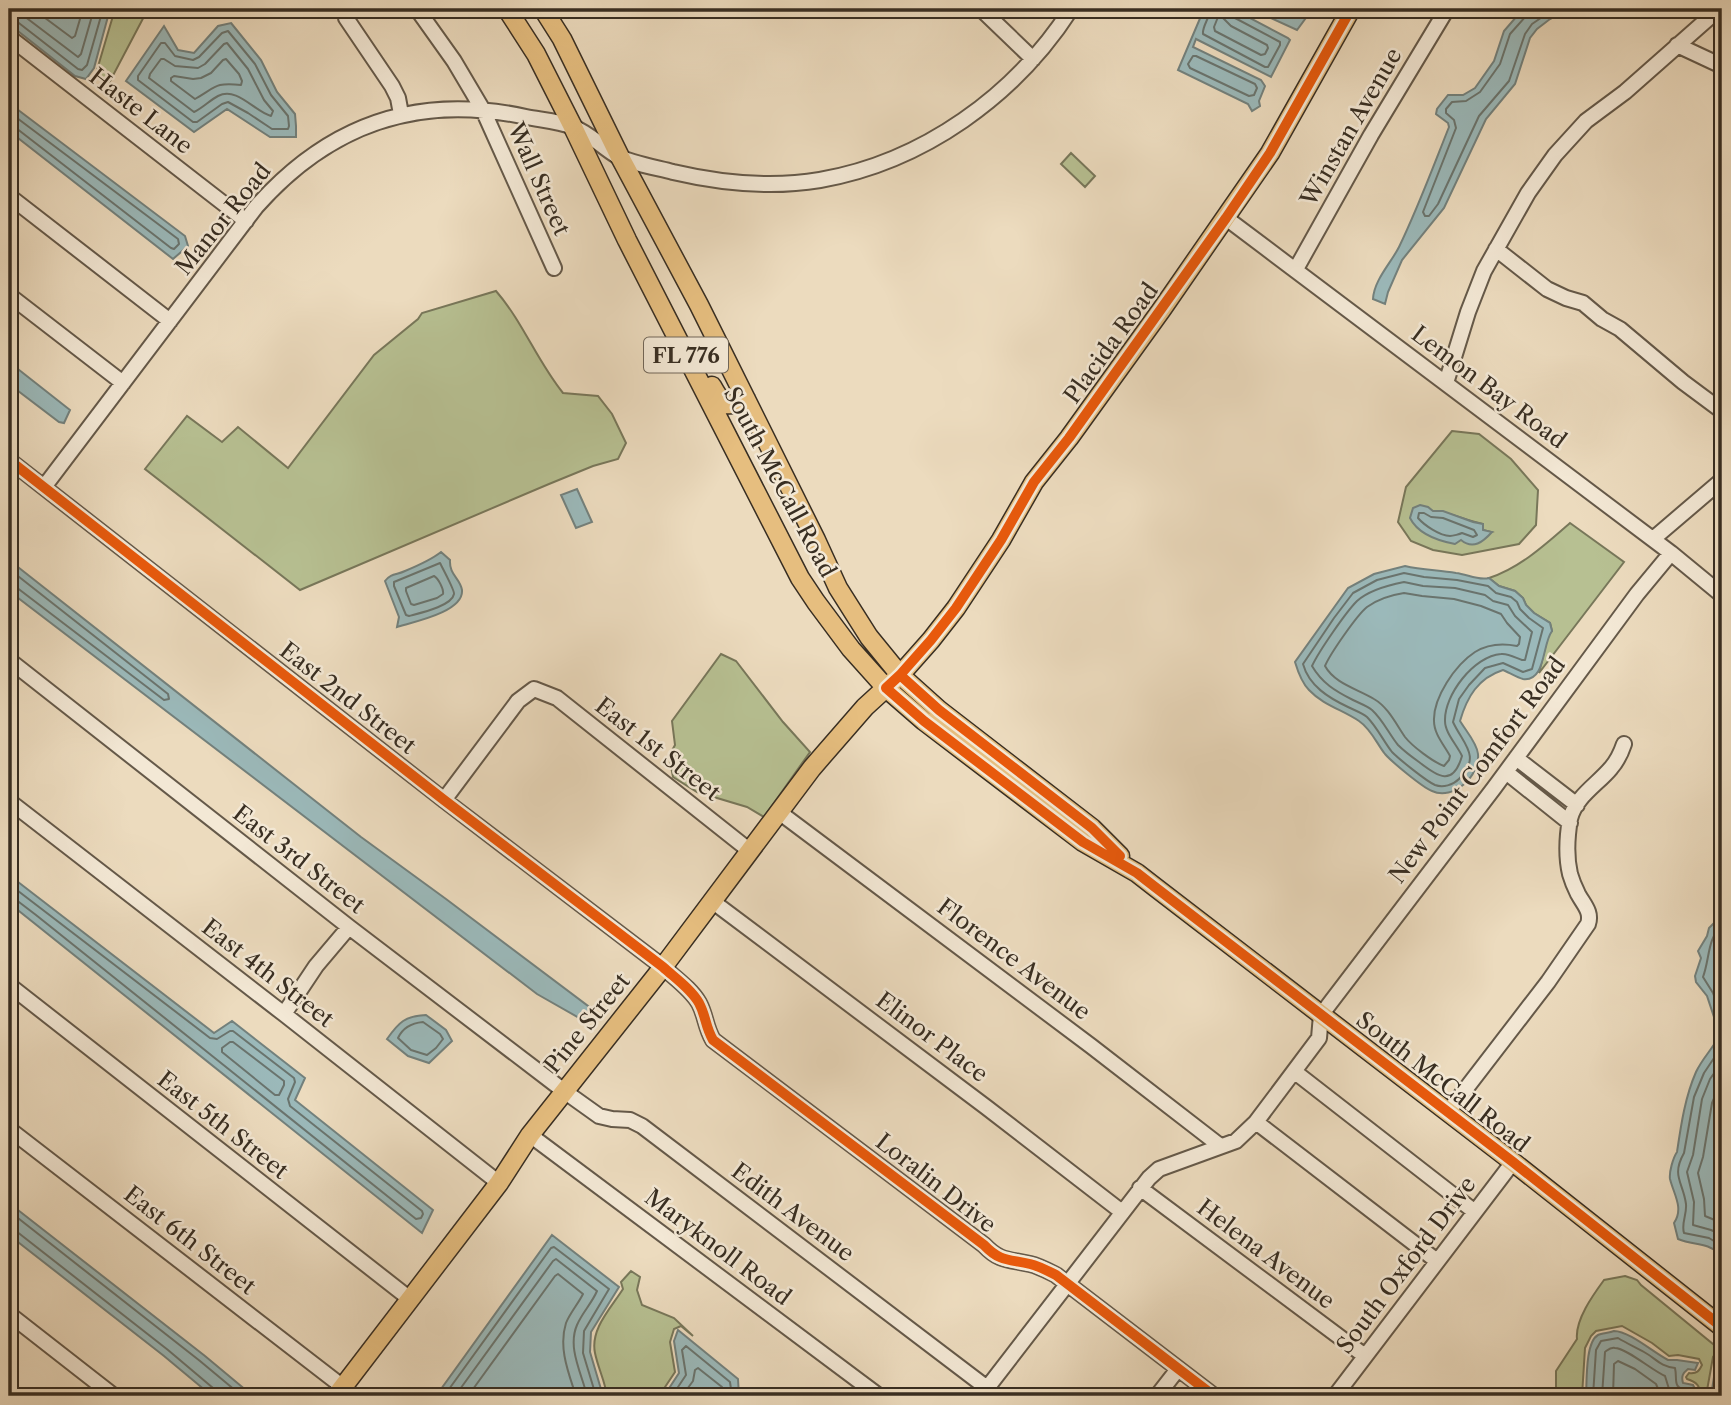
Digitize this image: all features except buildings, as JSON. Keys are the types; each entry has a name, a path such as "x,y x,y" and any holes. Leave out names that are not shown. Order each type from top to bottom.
{"main road":[{"name":"South McCall Road","path":"507,9 536,54 627,240 800,578 816,602 851,649 886,688 924,721 1083,842 1137,873"},
{"name":"South McCall Road","path":"542,9 562,39 620,157 699,305 838,588 869,637 900,675 939,710 1092,828 1137,873 1513,1162 1722,1327"},
{"name":"Placida Road","path":"886,688 931,640 956,608 1001,540 1034,482 1069,438 1226,218 1269,153 1351,9"},
{"path":"681,345 695,354 719,398 727,404 735,405 746,399"},
{"name":"Pine Street","path":"339,1392 499,1183 530,1135 663,967 837,737 886,688"}],"street":[{"name":"Wall Street","path":"417,9 483,110 554,268"},
{"path":"981,9 1033,59"},
{"name":"Manor Road","path":"44,487 274,187 321,148 357,129 401,114 438,109 483,110 573,127 620,157 699,177 752,183 806,182 872,167 910,152 957,125 1000,92 1033,59 1071,9"},
{"name":"Winstan Avenue","path":"1296,269 1447,9"},
{"path":"1446,383 1484,271 1528,193 1555,155 1586,121 1625,92 1719,9"},
{"path":"346,18 392,86 401,114"},
{"name":"Haste Lane","path":"9,37 246,221"},
{"path":"1678,46 1722,66"},
{"path":"9,196 170,321"},
{"name":"Lemon Bay Road","path":"1226,218 1653,539 1722,595"},
{"path":"1496,249 1547,289 1566,299 1583,303 1602,319 1620,328 1683,382 1722,411"},
{"path":"9,295 123,383"},
{"name":"East 2nd Street","path":"9,460 592,915 663,967"},
{"path":"1653,539 1722,480"},
{"name":"New Point Comfort Road","path":"1321,1015 1506,772 1630,603 1671,553"},
{"name":"East 3rd Street","path":"9,660 349,927 564,1091"},
{"name":"East 1st Street","path":"444,800 518,701 534,689 557,698 750,850"},
{"path":"1448,1112 1548,982 1588,924 1590,915 1576,890 1568,863 1570,822 1577,805 1613,766 1624,744"},
{"path":"1516,758 1577,805"},
{"path":"1506,772 1570,822"},
{"name":"East 4th Street","path":"9,801 499,1183"},
{"name":"Florence Avenue","path":"779,812 1091,1046 1219,1146"},
{"name":"Elinor Place","path":"712,901 1122,1212"},
{"path":"284,1014 316,966 349,927"},
{"name":"Loralin Drive","path":"663,967 699,1002 706,1028 713,1040 984,1245 993,1255 1005,1261 1044,1269 1214,1396"},
{"name":"East 5th Street","path":"9,985 410,1299"},
{"path":"984,1392 1149,1178 1159,1169 1236,1140 1256,1122 1319,1038 1321,1015"},
{"path":"1295,1072 1475,1212"},
{"name":"Edith Avenue","path":"564,1091 599,1116 630,1120 642,1126 984,1392"},
{"path":"1256,1122 1437,1261"},
{"name":"East 6th Street","path":"9,1129 339,1392"},
{"name":"Maryknoll Road","path":"530,1135 878,1396"},
{"name":"South Oxford Drive","path":"1335,1396 1513,1162"},
{"name":"Helena Avenue","path":"1140,1188 1365,1356"},
{"path":"9,1314 114,1396"},
{"path":"1157,1396 1178,1369"}],"green space":[{"path":"115,9 148,9 108,85 95,74"},
{"path":"1071,153 1095,176 1085,187 1061,164"},
{"path":"496,291 563,393 598,396 612,414 626,443 618,459 549,484 300,590 145,469 187,416 222,442 238,427 288,468 374,355 422,313"},
{"path":"1452,431 1479,434 1511,459 1538,490 1536,525 1519,544 1462,555 1433,550 1411,541 1398,522 1406,487","holes":["1433,511 1483,524 1483,530 1491,532 1461,540"]},
{"path":"1570,523 1624,562 1539,673 1548,636 1552,631 1550,623 1534,613 1515,591 1499,586 1489,578 1522,562"},
{"path":"721,654 736,661 810,752 764,817 747,807 697,792 673,777 669,756 675,745 672,721"},
{"path":"631,1271 640,1277 637,1290 642,1305 674,1318 693,1336 681,1326 674,1329 670,1342 675,1372 659,1396 607,1396 595,1353 598,1327 623,1289 621,1282"},
{"path":"1625,1276 1637,1280 1719,1349 1713,1357 1706,1396 1701,1396 1697,1385 1686,1377 1700,1369 1702,1365 1699,1359 1669,1356 1622,1326 1596,1331 1591,1336 1585,1348 1582,1396 1554,1396 1556,1371 1577,1339 1579,1324 1590,1300 1604,1280"}],"water":[{"path":"9,9 110,9 94,68 86,79 75,76 9,24"},
{"path":"1204,9 1233,9 1290,40 1271,77 1196,39 1193,47 1261,80 1265,86 1259,101 1260,106 1252,111 1248,104 1178,70"},
{"path":"1251,9 1306,9 1308,15 1297,30"},
{"path":"1523,9 1569,9 1550,19 1530,38 1515,84 1486,119 1444,208 1402,260 1385,304 1373,299 1380,278 1413,217 1449,127 1448,123 1436,114 1437,109 1448,95 1463,95 1475,88 1494,61 1504,31"},
{"path":"231,23 261,60 277,92 295,114 296,137 270,137 227,109 194,132 126,81 164,26 178,50 194,53 218,26"},
{"path":"9,103 185,236 188,246 173,259 9,131"},
{"path":"9,362 70,410 64,423 9,384"},
{"path":"577,489 592,522 576,528 561,495"},
{"path":"1420,505 1483,524 1483,530 1492,532 1481,542 1474,544 1461,540 1455,544 1436,539 1418,528 1410,518 1413,508"},
{"path":"441,552 450,560 451,569 461,586 460,598 447,610 397,627 399,617 385,581 392,575 419,565"},
{"path":"9,560 361,837 592,1009 588,1023 537,994 9,591"},
{"path":"1405,566 1481,579 1489,578 1499,586 1515,591 1534,613 1550,623 1552,631 1536,675 1523,679 1503,670 1480,683 1470,696 1460,721 1476,746 1477,762 1470,778 1448,793 1432,791 1400,768 1385,754 1363,724 1327,704 1307,687 1295,662 1348,588 1374,574"},
{"path":"9,875 214,1033 232,1021 305,1078 295,1100 433,1210 422,1233 9,903"},
{"path":"1722,915 1722,1255 1705,1246 1678,1239 1674,1223 1678,1207 1670,1176 1692,1082 1698,1067 1720,1035 1707,996 1696,982 1695,976 1701,958 1698,951 1709,928"},
{"path":"426,1015 446,1030 452,1041 429,1063 408,1056 387,1039 403,1021"},
{"path":"9,1203 253,1396 212,1396 9,1235"},
{"path":"552,1235 619,1287 591,1332 590,1352 603,1396 436,1396"},
{"path":"678,1330 738,1379 739,1396 664,1396 679,1373 674,1341"},
{"path":"1614,1331 1634,1338 1668,1360 1698,1363 1695,1370 1688,1369 1682,1378 1683,1383 1693,1385 1696,1396 1586,1396 1588,1363 1594,1339 1598,1335"},
{"path":"1722,1351 1722,1396 1711,1396 1717,1358"}],"cycle path":[{"path":"1351,9 1270,153 1226,218 1069,438 1034,482 1001,540 956,608 931,640 886,688 924,721 1083,842 1137,873 1513,1162 1722,1327"},
{"path":"9,460 444,800 663,967 696,998 713,1040 995,1254 1037,1266 1056,1275 1214,1396"},
{"path":"900,675 939,710 1092,828 1120,856"}]}
